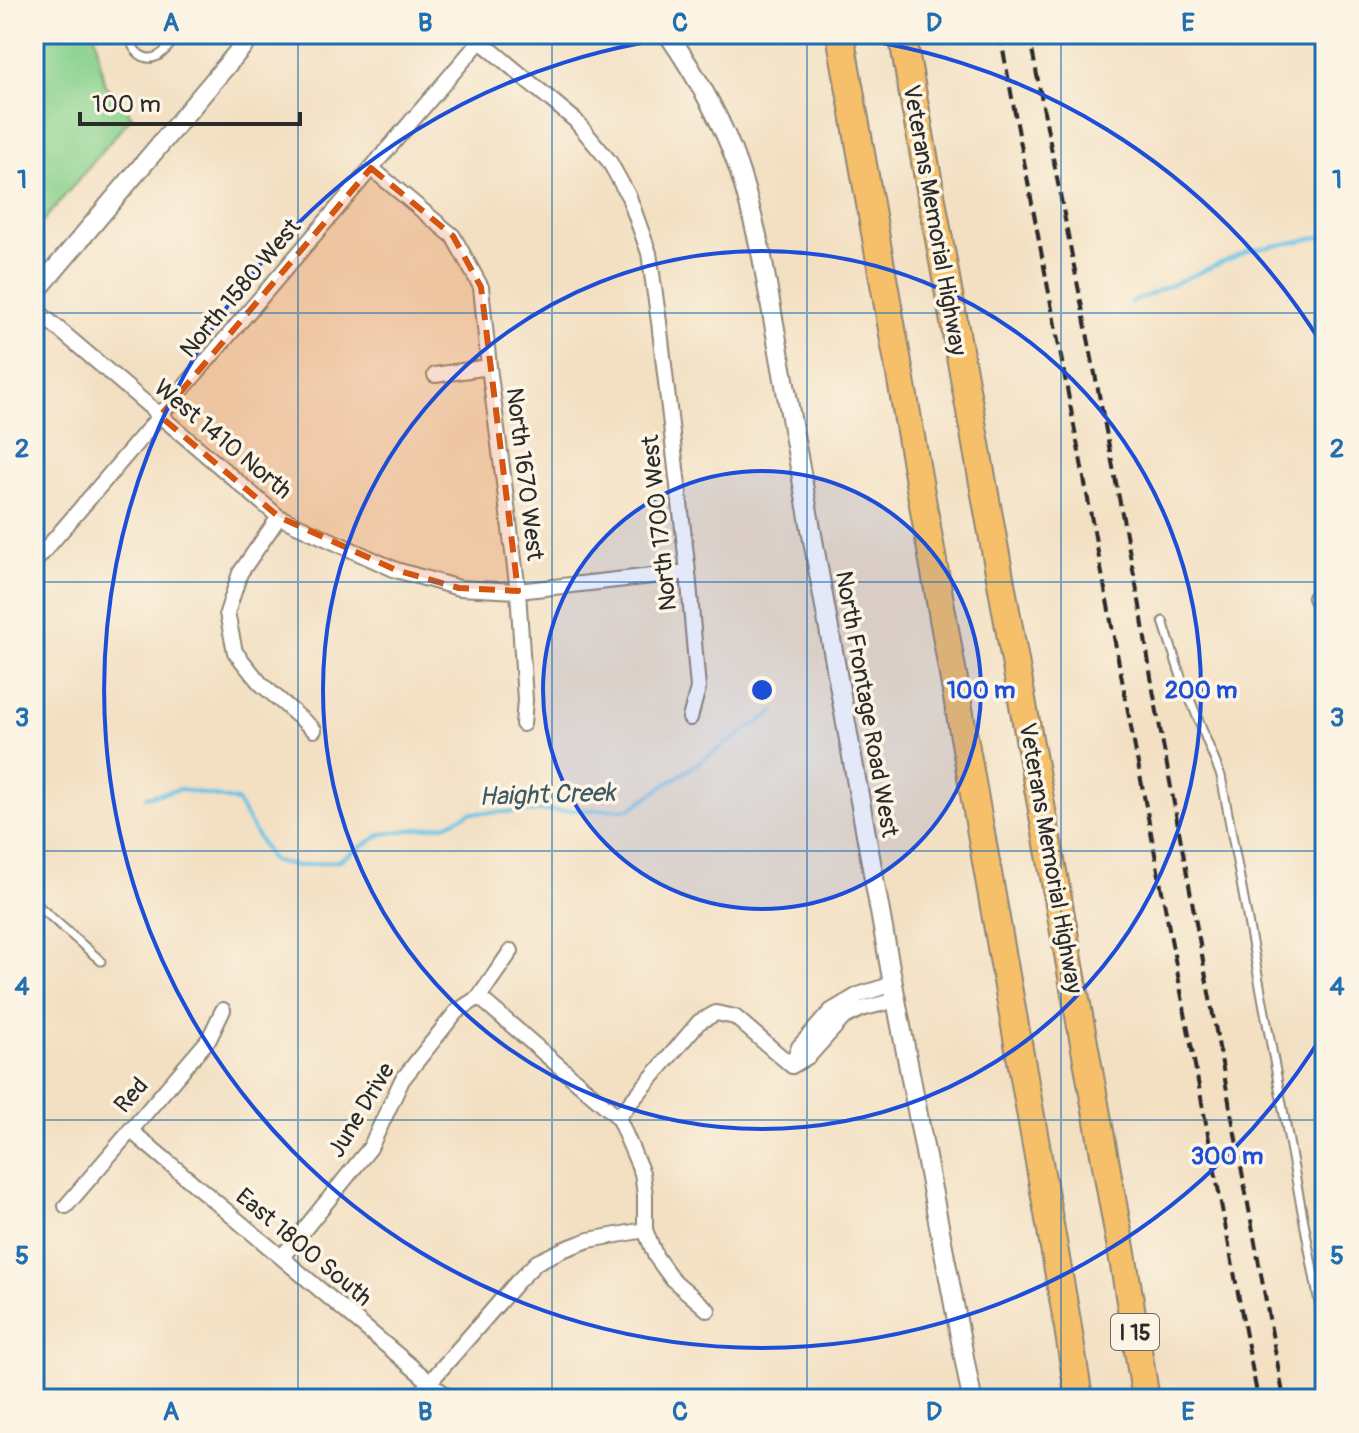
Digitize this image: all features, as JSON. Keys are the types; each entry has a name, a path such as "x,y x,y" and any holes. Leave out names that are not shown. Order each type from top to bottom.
{"highway":[{"path":"840,34 1079,1399"},
{"name":"Veterans Memorial Highway","path":"902,34 1146,1399"}],"street":[{"path":"34,294 253,34"},
{"name":"North Frontage Road West","path":"668,34 696,78 725,135 755,227 894,992 972,1399"},
{"name":"North 1580 West","path":"34,563 371,168 476,37"},
{"name":"North 1700 West","path":"476,37 575,120 609,161 629,197 649,253 688,572 698,688 690,718"},
{"name":"North 1670 West","path":"371,168 453,236 481,287 518,591 525,700 523,724"},
{"name":"West 1410 North","path":"34,308 279,517 396,570 459,588 518,591 688,572"},
{"path":"435,375 489,367"},
{"path":"279,517 240,573 227,613 235,652 260,683 314,730"},
{"path":"1315,598 1325,615"},
{"name":"June Drive","path":"282,1257 370,1148 402,1080 456,1012 479,997 511,951"},
{"path":"618,1117 699,1022 716,1013 735,1017 792,1066 809,1056 843,1018 894,992"},
{"path":"479,997 618,1117 642,1173 645,1230 656,1257 672,1279 708,1310"},
{"name":"Red","path":"66,1206 209,1039 223,1010"},
{"name":"East 1800 South","path":"130,1130 450,1399"},
{"path":"415,1399 537,1262 589,1240 645,1230"}],"lane":[{"path":"133,34 133,48 143,57 153,59 164,52 179,34"},
{"path":"1163,621 1181,677 1221,776 1325,1335"},
{"path":"34,902 101,961"}],"highlighted area":[{"path":"371,168 453,236 481,287 518,591 459,588 396,570 279,517 160,416"}],"green space":[{"path":"34,34 95,34 104,83 132,116 34,232"}],"waterway":[{"name":"Haight Creek","path":"1130,303 1248,251 1325,236"},
{"name":"Haight Creek","path":"146,797 181,789 237,801 271,860 297,866 338,861 382,834 445,825 470,813 630,809 775,711"}],"railway":[{"path":"1000,34 1258,1399"},
{"path":"1029,34 1140,606 1284,1399"}]}
